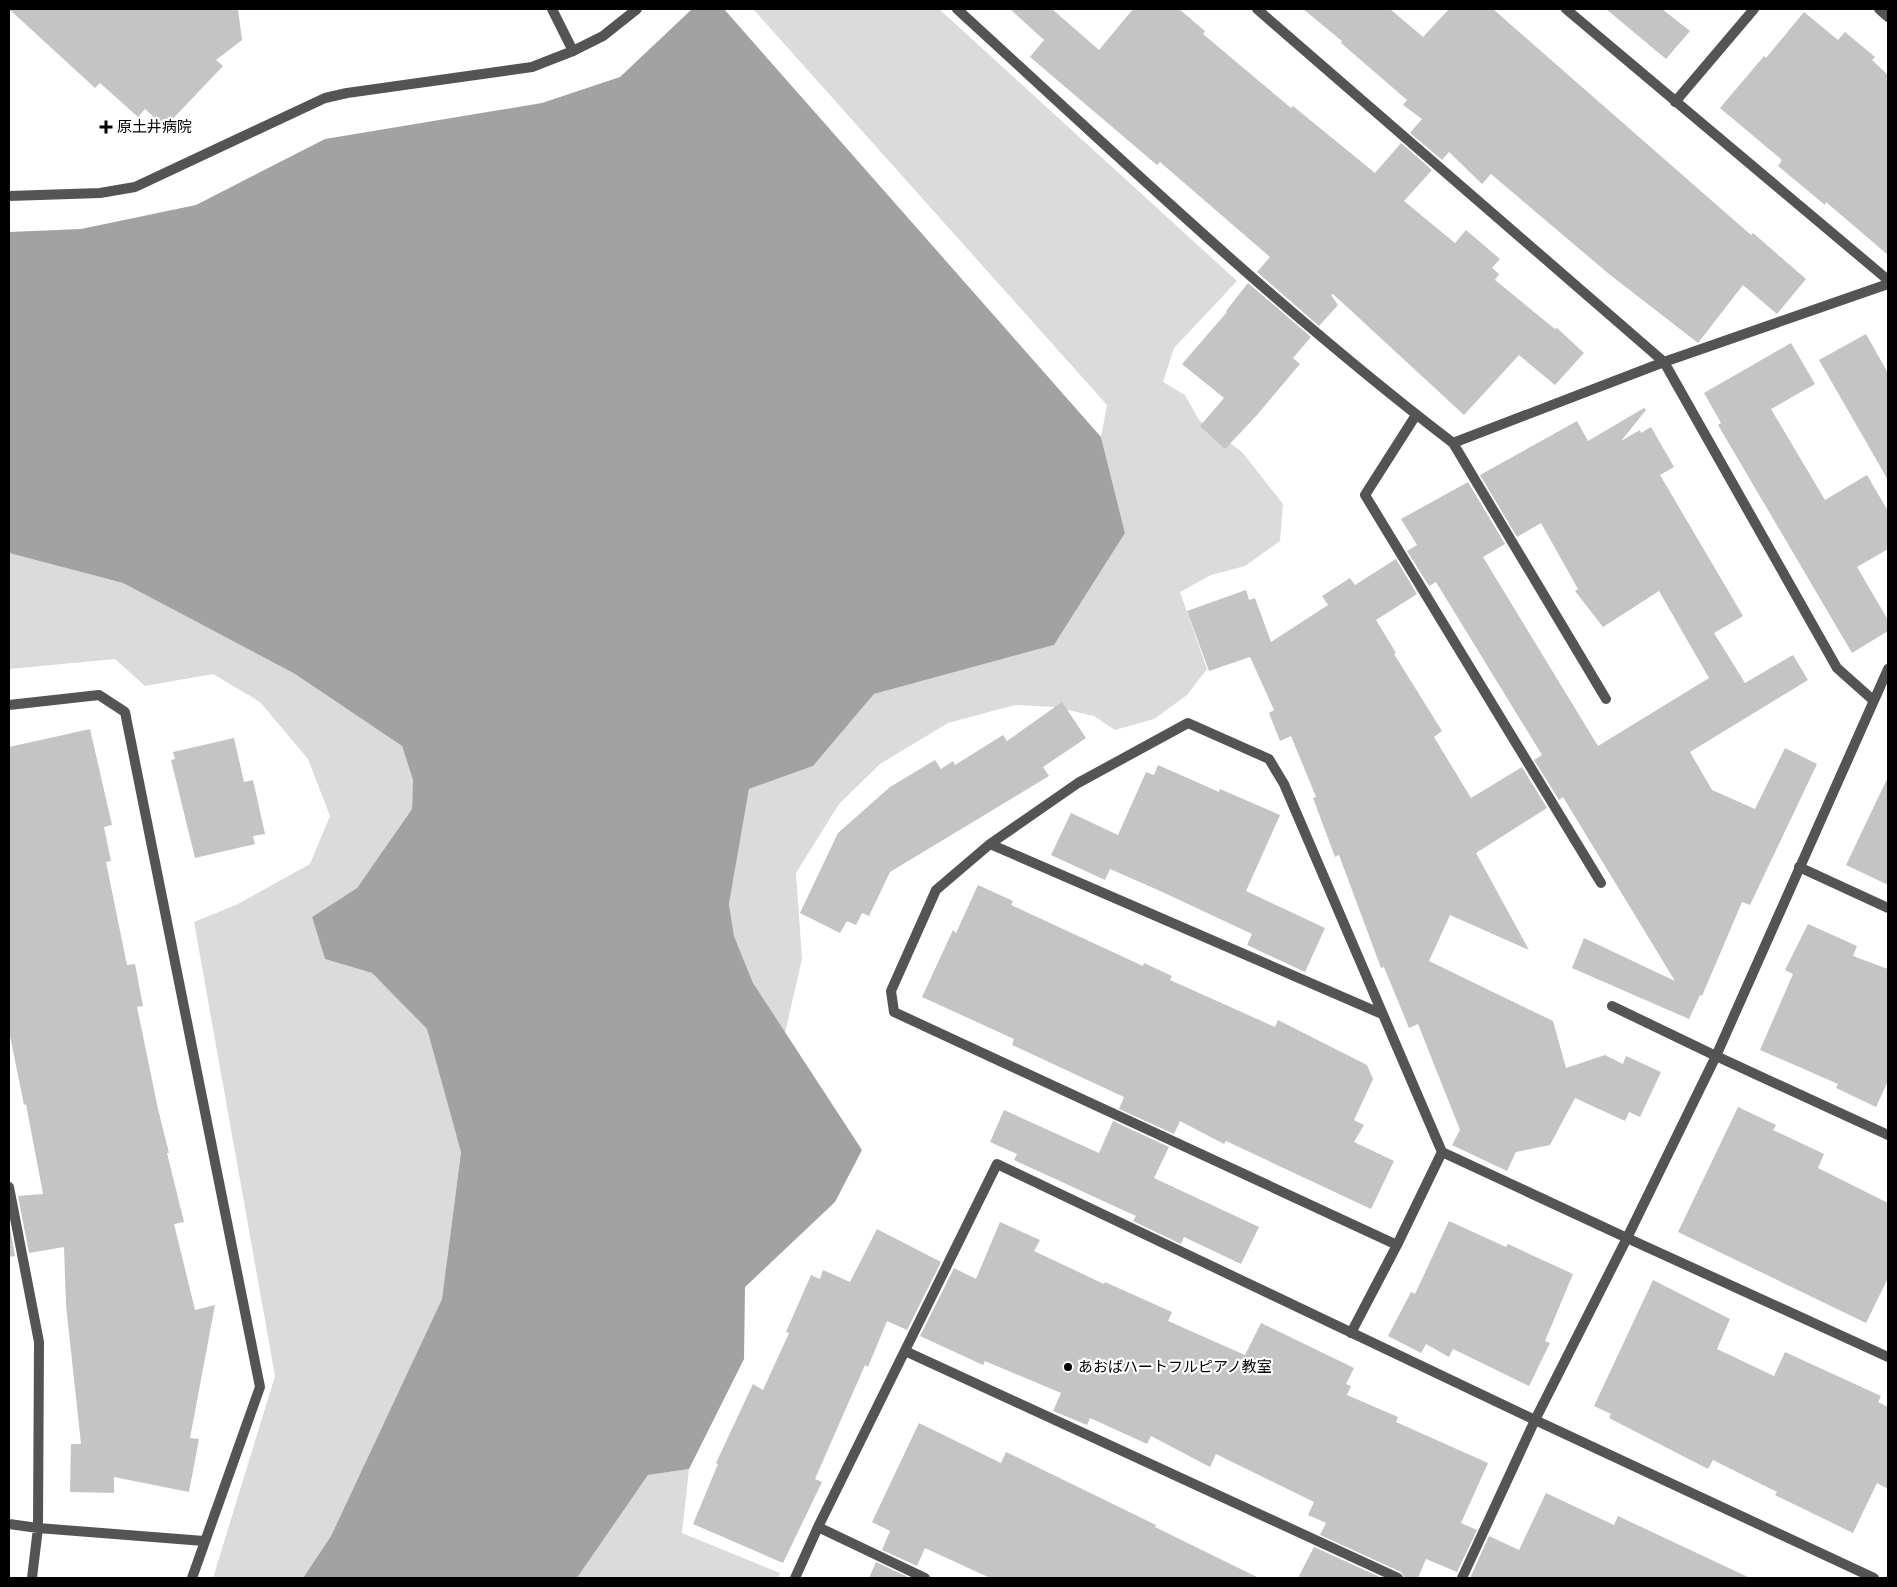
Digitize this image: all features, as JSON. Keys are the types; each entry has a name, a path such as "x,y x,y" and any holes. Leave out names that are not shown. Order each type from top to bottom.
{"street":[{"path":"552,9 573,51"},
{"path":"9,196 100,193 135,187 325,98 348,93 532,67 573,51 603,36 637,9"},
{"path":"957,9 1239,267 1452,444 1606,699"},
{"path":"1257,9 1664,362 1837,668 1874,700"},
{"path":"1566,9 1888,282"},
{"path":"1675,102 1754,9"},
{"path":"1879,9 1888,17"},
{"path":"1452,444 1664,362 1888,282"},
{"path":"1416,415 1365,495 1600,883"},
{"path":"1462,1578 1535,1420 1716,1056 1888,669"},
{"path":"9,705 99,695 125,712 260,1387 192,1578"},
{"path":"1397,1245 894,1012 891,991 936,890 990,844 1078,783 1188,723 1270,759 1284,784 1442,1152 1888,1356"},
{"path":"990,844 1382,1014"},
{"path":"1799,866 1888,908"},
{"path":"1612,1006 1888,1135"},
{"path":"1351,1333 1397,1245 1442,1152"},
{"path":"795,1578 818,1527 997,1164 1535,1420 1874,1578"},
{"path":"9,1187 38,1342 38,1528 32,1578"},
{"path":"905,1352 1398,1578"},
{"path":"9,1524 204,1541"},
{"path":"818,1527 925,1578"}],"shaded area":[{"path":"692,9 724,9 1101,437 1125,533 1054,645 874,694 813,766 749,789 729,904 734,936 753,983 862,1150 835,1202 745,1287 744,1359 689,1469 648,1475 577,1578 303,1578 331,1536 442,1299 461,1152 427,1029 372,973 325,959 312,917 357,888 412,809 413,780 402,746 295,674 123,583 9,553 9,232 81,229 196,205 325,139 542,103 620,77"},
{"path":"753,9 939,9 1237,281 1174,348 1163,382 1185,395 1199,420 1242,452 1283,504 1280,541 1245,566 1211,575 1180,592 1207,669 1187,695 1154,719 1115,730 1094,716 1055,707 1015,705 948,723 880,764 839,804 796,873 802,959 785,1033 753,983 734,936 729,904 749,789 813,766 874,694 1054,645 1125,533 1101,437 1107,405"},
{"path":"9,553 123,583 295,674 402,746 413,780 412,809 357,888 312,917 325,959 372,973 427,1029 461,1151 442,1299 331,1536 303,1578 213,1578 275,1376 194,922 238,904 310,864 330,816 308,759 260,702 213,674 145,686 115,659 9,669"},
{"path":"689,1469 682,1533 780,1573 778,1578 577,1578 648,1475"}],"building":[{"path":"9,9 238,9 242,40 216,60 223,66 165,127 145,109 138,117 100,83 95,88"},
{"path":"1010,9 1052,9 1099,50 1133,9 1179,9 1205,31 1203,34 1291,108 1293,106 1375,173 1401,143 1432,170 1404,201 1455,243 1466,230 1500,259 1492,268 1499,274 1495,280 1555,329 1557,328 1584,353 1555,385 1519,355 1464,415 1333,294 1331,295 1338,305 1319,326 1257,272 1270,257 1160,162 1157,165 1030,57 1044,40"},
{"path":"1303,9 1390,9 1423,37 1449,9 1493,9 1751,235 1753,233 1806,279 1777,314 1743,285 1698,343 1609,274 1491,174 1482,184 1449,152 1442,160 1410,133 1422,119 1403,105 1407,100 1341,43 1342,41"},
{"path":"1606,9 1662,9 1690,31 1666,59"},
{"path":"1804,12 1838,40 1845,32 1875,57 1872,60 1888,75 1888,255 1826,202 1825,205 1778,166 1782,160 1720,108 1764,56 1766,58"},
{"path":"1248,283 1311,337 1293,358 1300,364 1225,449 1200,426 1224,398 1182,364 1227,312"},
{"path":"1866,334 1888,373 1888,480 1819,360"},
{"path":"1791,343 1815,384 1771,409 1825,500 1867,475 1888,511 1888,549 1857,567 1888,620 1888,631 1852,653 1718,425 1721,423 1704,393"},
{"path":"1644,408 1646,410 1621,441 1640,430 1641,433 1651,427 1674,467 1660,475 1743,616 1714,633 1745,683 1793,655 1808,680 1690,752 1712,790 1755,809 1785,748 1817,764 1750,905 1742,902 1702,996 1700,995 1689,1019 1572,968 1584,938 1675,981 1563,797 1559,800 1534,760 1542,755 1436,582 1429,586 1407,551 1417,545 1401,519 1468,482 1505,544 1483,557 1598,746 1709,678 1659,591 1603,627 1575,591 1578,589 1541,523 1517,537 1480,475 1577,421 1588,441"},
{"path":"1396,559 1417,594 1376,620 1396,653 1394,654 1442,731 1434,737 1471,798 1522,767 1547,808 1476,853 1529,950 1450,915 1429,961 1553,1021 1566,1068 1605,1055 1623,1064 1626,1056 1661,1072 1640,1117 1629,1112 1625,1121 1575,1098 1550,1145 1516,1152 1507,1171 1452,1145 1460,1130 1418,1024 1409,1028 1384,967 1381,968 1339,855 1335,857 1313,798 1316,797 1291,736 1280,741 1269,713 1274,710 1250,657 1209,671 1187,611 1246,590 1249,600 1255,598 1271,642 1328,605 1322,596 1350,578 1355,585"},
{"path":"1062,702 1086,738 1043,767 1049,776 890,872 869,916 862,913 856,925 847,921 840,933 800,913 838,833 890,787 935,760 941,769 953,761 955,765 1003,735 1007,741"},
{"path":"90,729 112,825 104,827 111,861 106,862 127,965 135,964 143,1006 137,1007 169,1153 167,1153 184,1222 174,1224 195,1310 215,1305 190,1438 199,1439 189,1492 114,1477 114,1493 70,1492 71,1444 81,1444 66,1305 64,1247 29,1253 18,1196 43,1194 26,1104 24,1105 9,1031 9,747"},
{"path":"234,738 244,782 253,780 265,834 253,836 255,844 195,858 171,760 175,759 173,752"},
{"path":"1158,765 1219,792 1220,789 1280,815 1246,891 1325,928 1305,972 1247,945 1252,934 1158,890 1110,869 1105,880 1051,855 1071,813 1118,835 1146,772 1154,775"},
{"path":"1888,777 1888,885 1846,865"},
{"path":"978,885 1013,901 1011,905 1143,966 1144,963 1172,976 1170,980 1275,1027 1278,1020 1367,1065 1373,1079 1354,1120 1364,1125 1354,1142 1394,1161 1371,1209 1226,1141 1224,1144 1180,1121 1174,1134 1119,1109 1124,1097 1012,1045 1014,1039 922,997 953,930 956,933"},
{"path":"1808,924 1857,946 1853,956 1888,969 1888,1081 1876,1107 1836,1088 1838,1084 1760,1050 1793,974 1785,970"},
{"path":"1738,1107 1776,1125 1773,1130 1824,1154 1818,1168 1888,1203 1888,1278 1866,1323 1678,1232"},
{"path":"1004,1110 1099,1153 1113,1121 1169,1147 1154,1178 1259,1227 1241,1264 1184,1237 1181,1244 1133,1221 1136,1216 1014,1160 1017,1154 990,1142"},
{"path":"1449,1221 1506,1247 1508,1244 1573,1274 1545,1341 1550,1343 1529,1386 1453,1349 1449,1357 1426,1344 1421,1353 1388,1336 1411,1292 1415,1294"},
{"path":"9,1222 15,1256 9,1257"},
{"path":"1000,1222 1040,1240 1034,1251 1104,1284 1105,1282 1172,1312 1168,1321 1245,1355 1261,1323 1354,1368 1346,1384 1351,1386 1347,1395 1398,1417 1396,1422 1488,1463 1461,1523 1477,1530 1457,1572 1426,1559 1418,1578 1405,1578 1401,1572 1320,1535 1326,1523 1308,1515 1314,1502 1216,1454 1210,1467 1151,1436 1147,1444 1090,1418 1087,1425 1053,1411 1061,1393 985,1361 983,1365 920,1336 954,1268 976,1279"},
{"path":"877,1229 941,1262 907,1330 887,1321 868,1367 865,1365 815,1479 822,1482 783,1563 693,1524 718,1464 716,1463 753,1384 763,1390 789,1333 786,1332 811,1275 820,1279 823,1270 850,1282"},
{"path":"1653,1280 1730,1319 1717,1349 1774,1376 1785,1352 1881,1396 1878,1402 1888,1407 1888,1489 1877,1483 1853,1533 1775,1495 1777,1492 1713,1460 1708,1469 1609,1418 1611,1414 1594,1406"},
{"path":"919,1423 1001,1463 1006,1452 1156,1525 1155,1527 1259,1578 990,1578 925,1548 917,1566 882,1550 890,1531 872,1522"},
{"path":"1546,1493 1614,1525 1618,1516 1750,1578 1470,1578 1489,1536 1519,1550"},
{"path":"1314,1547 1382,1578 1298,1578"},
{"path":"876,1562 910,1578 869,1578"}],"place":[{"name":"原土井病院","path":"106,127"},
{"name":"あおばハートフルピアノ教室","path":"1068,1367"}]}
